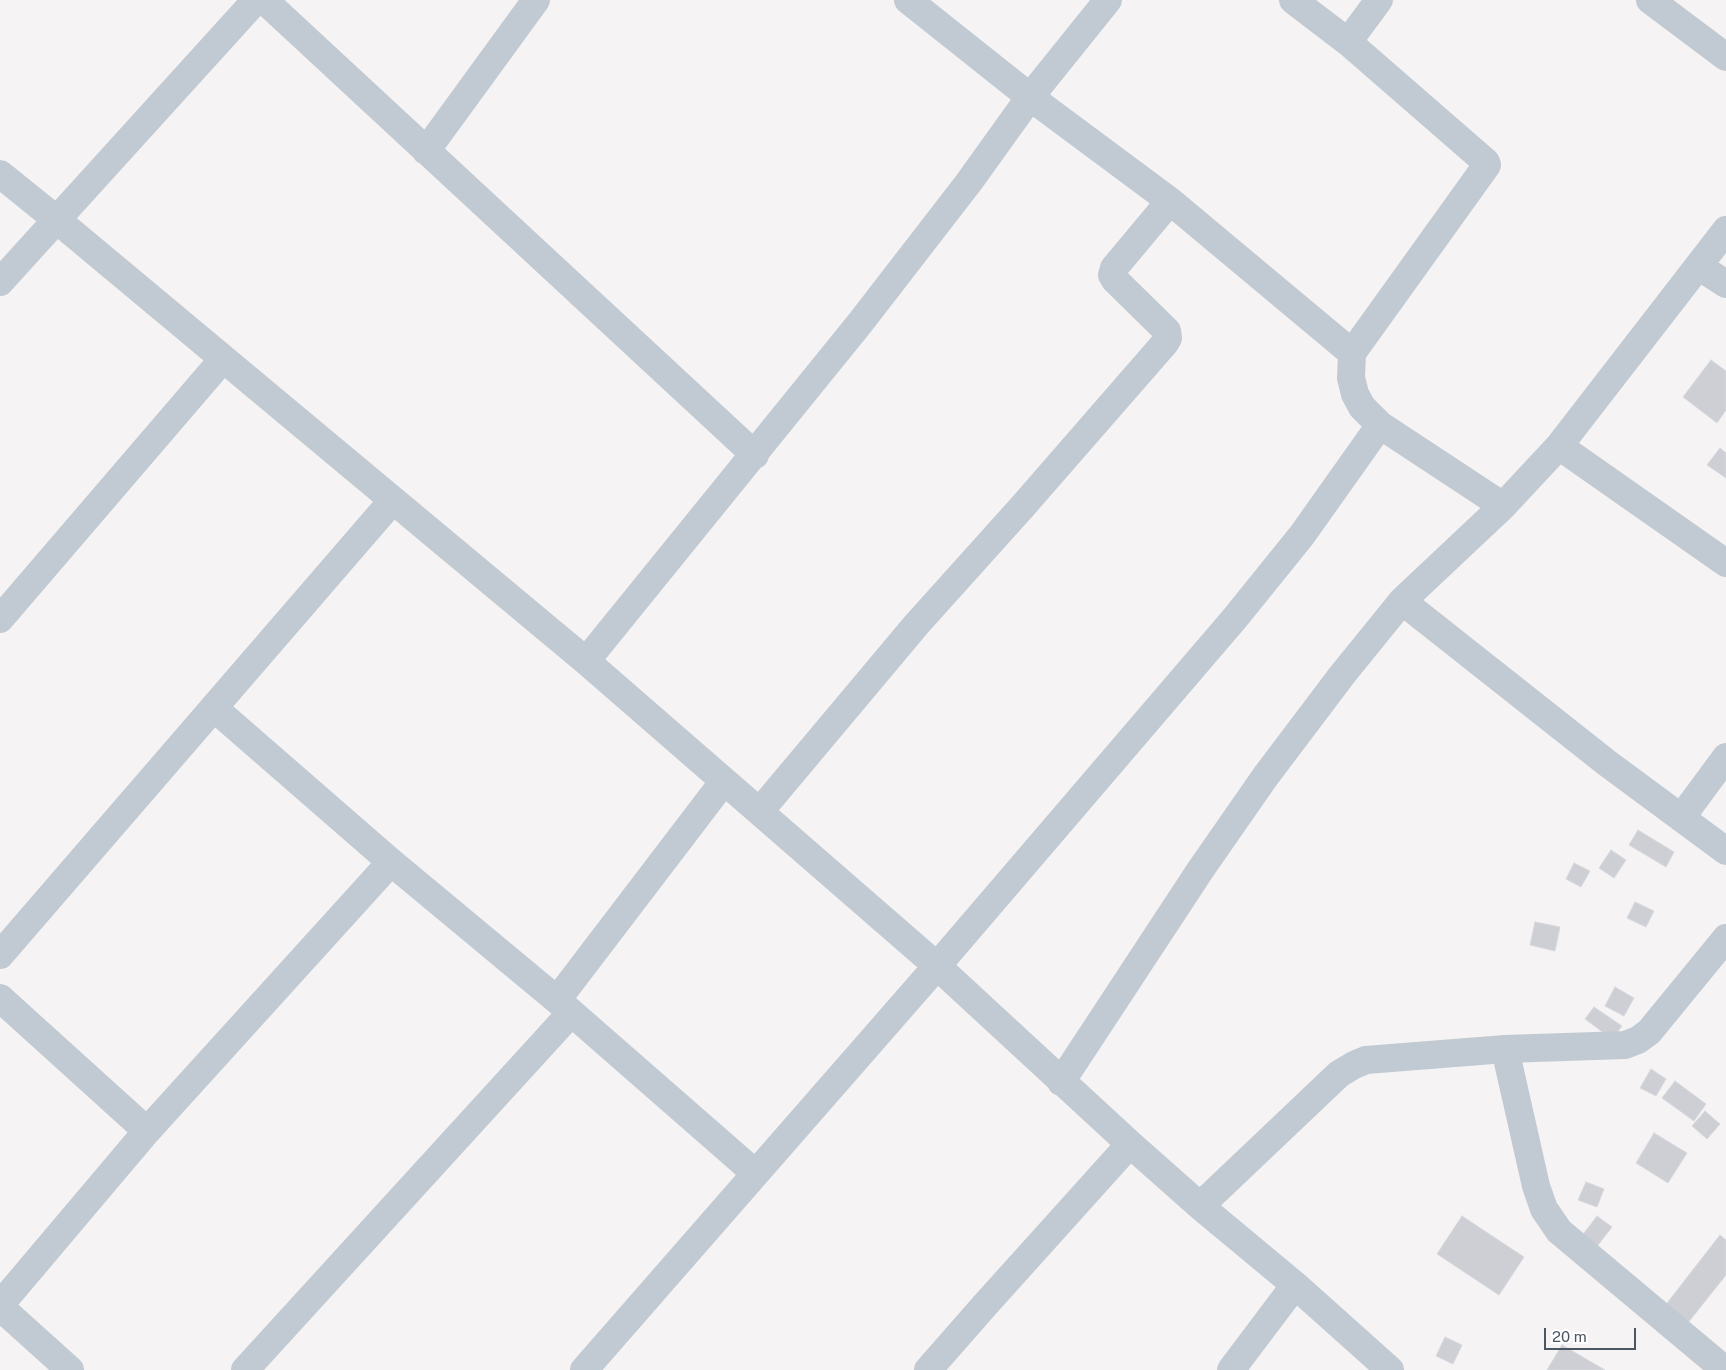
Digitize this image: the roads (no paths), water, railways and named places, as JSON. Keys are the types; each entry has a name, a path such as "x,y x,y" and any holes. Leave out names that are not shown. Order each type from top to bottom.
{"street":[{"path":"0,282 256,0"},
{"path":"264,0 755,455"},
{"path":"426,151 536,0"},
{"path":"908,0 1030,97 1170,201 1352,353"},
{"path":"586,660 755,455 860,323 969,182 1030,97 1108,0"},
{"path":"1294,0 1348,42 1486,162 1487,165 1352,353 1352,378 1355,394 1362,407 1380,425 1503,506"},
{"path":"1348,42 1380,0"},
{"path":"1650,0 1726,57"},
{"path":"0,174 586,660 937,966 1130,1144 1200,1206 1295,1285 1390,1370"},
{"path":"760,812 916,625 1165,343 1168,338 1167,332 1112,275 1114,268 1170,201"},
{"path":"1061,1082 1265,777 1342,675 1402,601 1503,506 1559,446 1726,230"},
{"path":"1698,266 1726,284"},
{"path":"0,618 223,358"},
{"path":"584,1370 937,966 1235,618 1302,535 1380,425"},
{"path":"1559,446 1726,563"},
{"path":"0,956 393,500"},
{"path":"1402,601 1607,763 1726,851"},
{"path":"214,708 755,1173"},
{"path":"1681,818 1726,757"},
{"path":"245,1370 564,1007 724,781"},
{"path":"70,1370 0,1306 147,1131 391,862"},
{"path":"1200,1206 1339,1074 1354,1065 1366,1060 1505,1049 1625,1045 1638,1040 1650,1032 1726,938"},
{"path":"0,998 147,1131"},
{"path":"1505,1049 1536,1186 1544,1209 1559,1231 1726,1370"},
{"path":"928,1370 984,1305 1130,1144"},
{"path":"1231,1370 1295,1285"}]}
